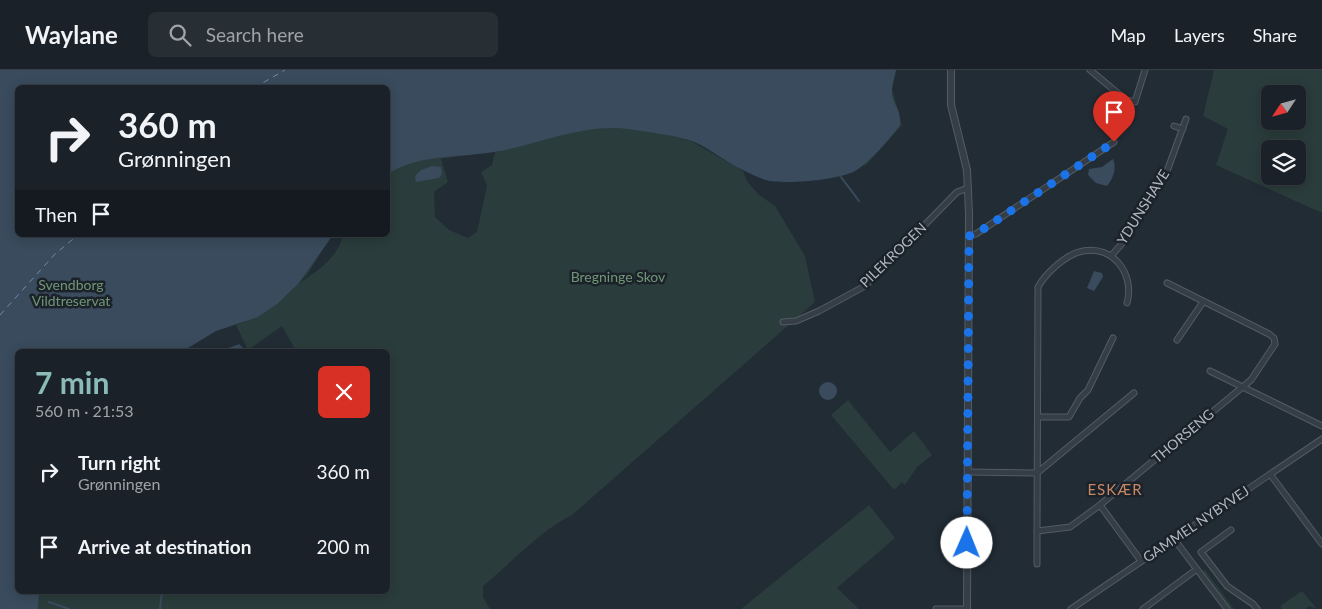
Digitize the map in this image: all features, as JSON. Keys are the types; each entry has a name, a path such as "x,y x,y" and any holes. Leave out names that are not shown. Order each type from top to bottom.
{"street":[{"path":"936,609 967,609 968,188 966,165 951,105 951,70"},
{"path":"1090,70 1126,100 1136,102 1145,70"},
{"name":"YDUNSHAVE","path":"1111,256 1126,238 1139,212 1166,174 1186,119"},
{"path":"1174,126 1182,129"},
{"path":"969,236 976,234 1048,188 1114,142"},
{"name":"PILEKROGEN","path":"783,322 796,321 864,286 957,192 968,188"},
{"name":"YDUNSHAVE","path":"1038,418 1038,287 1042,281 1065,259 1077,252 1098,250 1111,256 1121,265 1127,277 1130,290 1127,303"},
{"path":"1167,284 1203,302 1177,340"},
{"name":"THORSENG","path":"1037,531 1070,527 1100,505 1251,380 1273,350 1274,338 1203,302"},
{"path":"1037,564 1038,418 1069,417 1080,398 1088,390 1113,338"},
{"path":"1210,371 1322,426"},
{"path":"968,472 1037,472 1134,393"},
{"name":"GAMMEL NYBYVEJ","path":"1071,609 1322,439"},
{"path":"1270,474 1322,544"},
{"path":"1100,505 1141,561"},
{"path":"1231,530 1201,552 1227,586 1258,609"},
{"path":"1174,539 1227,609"},
{"path":"1143,609 1208,562"}],"green space":[{"name":"Bregninge Skov","path":"0,70 894,70 892,89 902,125 866,165 817,180 769,181 692,140 680,139 691,141 743,171 747,181 758,194 775,206 805,256 815,302 572,515 537,538 483,586 483,597 490,609 0,609","holes":["506,149 495,152 492,165 481,172 487,186 477,232 468,238 449,230 435,217 434,192 448,182 441,159"]},
{"path":"1214,70 1322,70 1322,213 1216,165 1228,129 1203,116"},
{"path":"848,400 890,452 914,431 932,455 917,467 905,485 902,482 894,490 831,415"},
{"path":"869,505 895,538 837,588 859,609 741,609"},
{"path":"1204,569 1234,609 1231,609 1203,572"},
{"path":"1302,591 1317,609 1309,606 1306,609 1282,609 1280,606"}],"water":[{"name":"Svendborg Vildtreservat","path":"0,70 896,70 892,94 898,111 900,125 879,150 855,171 847,174 811,181 785,182 766,180 755,176 692,141 661,134 611,128 577,132 494,152 426,160 413,163 390,173 390,85 15,85 15,237 332,237 298,284 277,304 258,317 216,331 186,349 15,349 15,594 39,594 38,609 0,609"},
{"path":"1113,159 1114,173 1107,186 1096,183 1088,175 1089,169 1102,167"},
{"path":"432,166 441,167 442,174 439,178 416,182 415,176 421,170"},
{"path":"1094,271 1102,273 1103,277 1094,291 1087,288"},
{"path":"239,344 244,349 226,349"},
{"path":"824,382 832,382 837,387 835,398 824,400 819,395 819,387"}],"waterway":[{"path":"841,177 859,201"},
{"path":"160,609 162,594"},
{"path":"49,602 69,609"}],"ferry route":[{"path":"259,85 285,70"},
{"path":"0,315 55,254 76,237"}],"district":[{"name":"ESKÆR","path":"1115,490"}],"route":[{"path":"967,543 969,236 976,234 1056,183 1114,142"}]}
